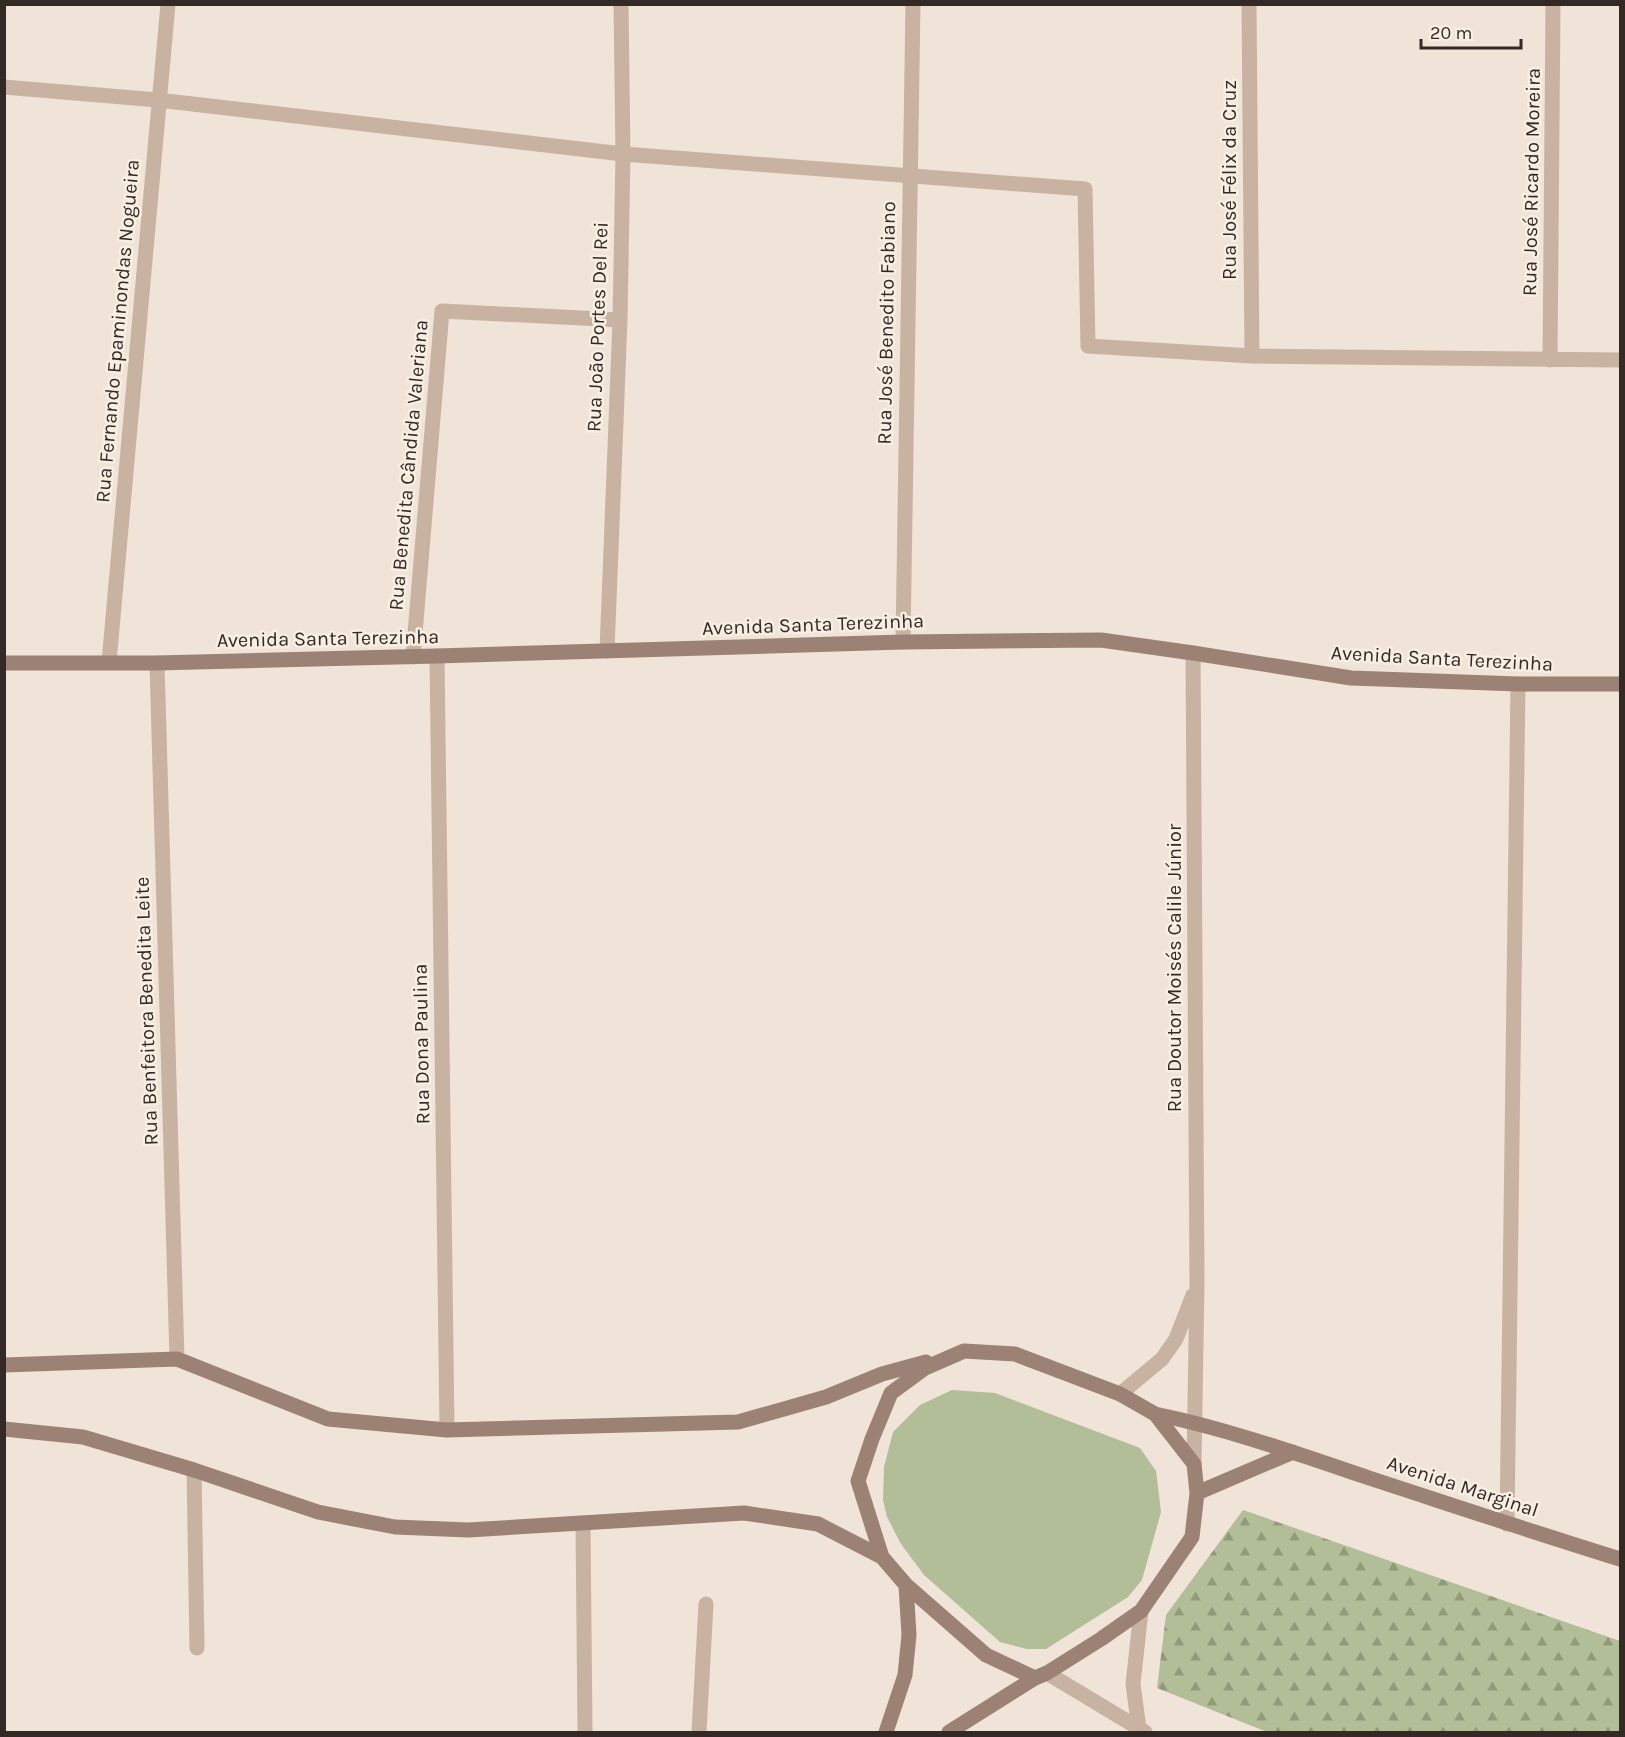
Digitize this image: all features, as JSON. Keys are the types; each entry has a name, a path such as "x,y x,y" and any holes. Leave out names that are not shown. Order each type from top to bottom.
{"street":[{"name":"Rua Fernando Epaminondas Nogueira","path":"109,662 168,4"},
{"name":"Rua João Portes Del Rei","path":"607,651 620,320 623,154 621,4"},
{"name":"Rua José Benedito Fabiano","path":"903,642 913,4"},
{"name":"Rua José Félix da Cruz","path":"1249,4 1252,356"},
{"name":"Rua José Ricardo Moreira","path":"1550,360 1553,4"},
{"path":"4,87 158,100 623,154 1085,189 1088,345 1252,356 1620,360"},
{"name":"Rua Benedita Cândida Valeriana","path":"413,657 442,311 620,320"},
{"name":"Avenida Santa Terezinha","path":"4,663 157,663 903,642 1101,640 1193,652 1351,678 1518,684 1620,684"},
{"name":"Rua Doutor Moisés Calile Júnior","path":"1193,652 1197,1283 1194,1464"},
{"name":"Rua Dona Paulina","path":"437,656 447,1430"},
{"name":"Rua Benfeitora Benedita Leite","path":"157,663 177,1359"},
{"path":"1507,1524 1518,684"},
{"name":"Rua Doutor Moisés Calile Júnior","path":"1120,1394 1162,1359 1176,1339 1197,1283"},
{"path":"882,1557 858,1481 872,1439 891,1393 925,1368 964,1351"},
{"path":"6,1363 177,1359 328,1419 447,1430 738,1422 826,1397 882,1374 964,1351 1015,1354 1120,1394 1155,1414 1194,1464 1197,1493 1192,1538 1141,1611 1101,1640 949,1732"},
{"name":"Avenida Marginal","path":"1155,1414 1194,1422 1293,1452 1507,1524 1620,1558"},
{"path":"4,1429 83,1437 194,1470 318,1512 395,1527 468,1530 744,1513 818,1524 882,1557 906,1585 986,1655 1041,1676 1143,1731"},
{"path":"1197,1493 1293,1452"},
{"path":"194,1470 197,1648"},
{"path":"583,1523 585,1732"},
{"path":"886,1732 905,1675 909,1635 906,1585"},
{"path":"699,1732 706,1604"},
{"path":"1141,1611 1133,1684 1143,1731"}],"green space":[{"path":"952,1390 995,1393 1140,1448 1156,1471 1161,1512 1142,1580 1128,1597 1046,1649 1027,1649 1000,1642 924,1575 901,1544 887,1517 883,1500 884,1467 893,1432 920,1405"},
{"path":"1243,1510 1620,1641 1620,1732 1267,1732 1157,1688 1166,1615"}]}
